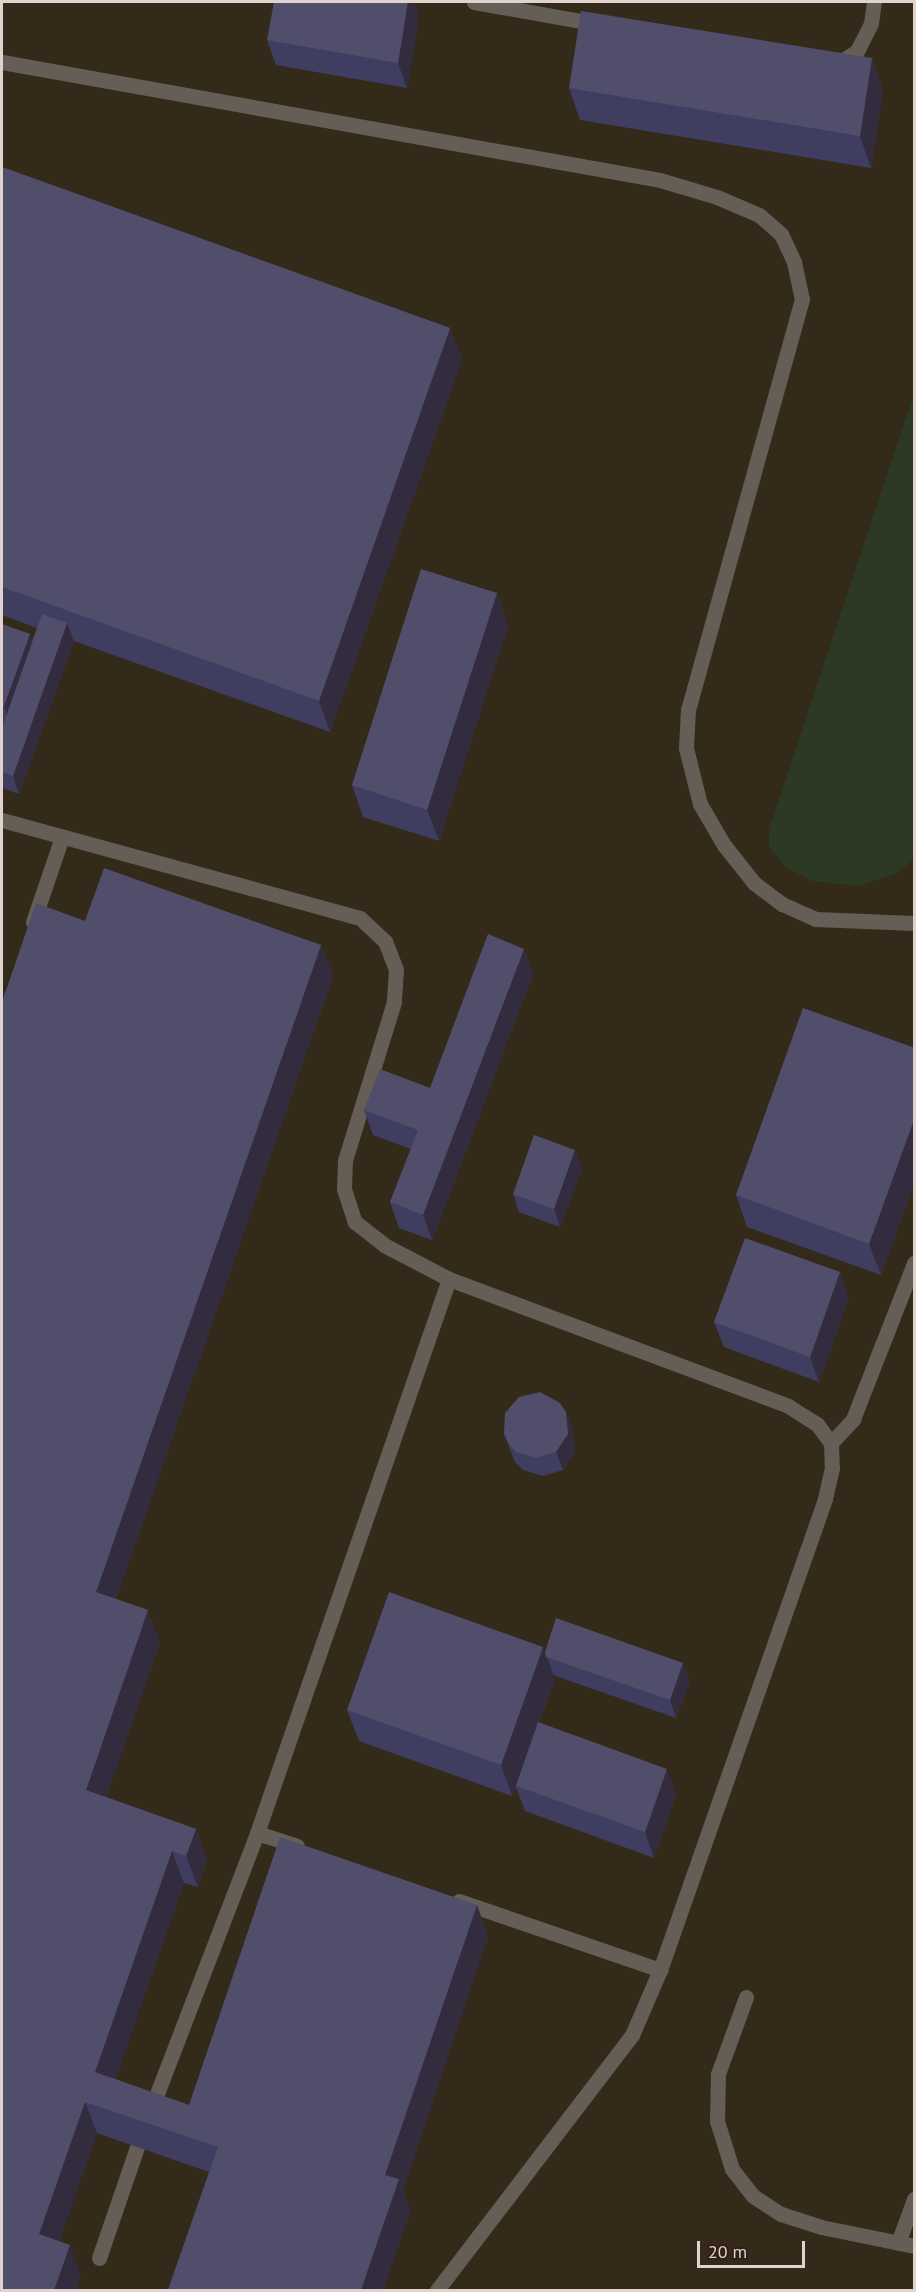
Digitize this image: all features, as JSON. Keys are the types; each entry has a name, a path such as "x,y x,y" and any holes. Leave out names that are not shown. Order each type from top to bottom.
{"lane":[{"path":"474,2 537,7 617,28"},
{"path":"815,64 845,62 857,51 871,23 874,2"},
{"path":"2,62 660,180 748,211 781,234 795,262 802,299 688,709 686,748 700,804 724,846 763,890 815,920 915,923"},
{"path":"2,820 360,918 385,941 396,970 394,1002 345,1160 344,1189 355,1222 384,1245 449,1279 788,1406 817,1424 831,1443 832,1468 825,1499 660,1970 632,2035 437,2290"},
{"path":"28,937 62,837"},
{"path":"831,1443 853,1419 915,1263"},
{"path":"148,2118 257,1833 449,1279"},
{"path":"257,1833 313,1852"},
{"path":"447,1898 660,1970"},
{"path":"746,1997 718,2074 717,2121 732,2169 753,2196 782,2214 915,2246"},
{"path":"99,2258 137,2147"},
{"path":"898,2243 915,2199"}],"shaded area":[{"path":"2,2 914,2 914,2290 2,2290"}],"green space":[{"path":"914,394 914,859 895,874 858,886 812,881 787,868 769,847 769,830"}],"building":[{"path":"274,2 408,2 398,63 267,40"},
{"path":"581,11 872,58 860,136 569,88"},
{"path":"2,167 450,328 319,701 2,587"},
{"path":"421,569 497,593 427,810 352,785"},
{"path":"42,614 67,623 13,776 2,772 2,728"},
{"path":"2,624 30,634 4,706 2,705"},
{"path":"104,868 321,945 96,1592 148,1610 86,1790 196,1829 186,1856 172,1851 95,2072 189,2105 280,1837 477,1905 385,2175 399,2179 361,2290 168,2290 218,2147 85,2102 39,2234 70,2245 54,2290 2,2290 2,1002 36,903 85,921"},
{"path":"488,934 524,949 423,1215 390,1202 418,1130 364,1110 380,1069 430,1088"},
{"path":"803,1008 915,1048 915,1117 869,1244 736,1195"},
{"path":"534,1135 575,1150 554,1209 513,1194"},
{"path":"745,1238 840,1272 810,1357 714,1322"},
{"path":"540,1392 560,1403 566,1412 568,1434 556,1452 536,1458 516,1452 509,1444 504,1434 505,1413 519,1397"},
{"path":"389,1592 543,1647 501,1765 347,1710"},
{"path":"556,1618 683,1663 670,1700 546,1657 545,1652"},
{"path":"538,1722 667,1769 645,1832 516,1786"}]}
